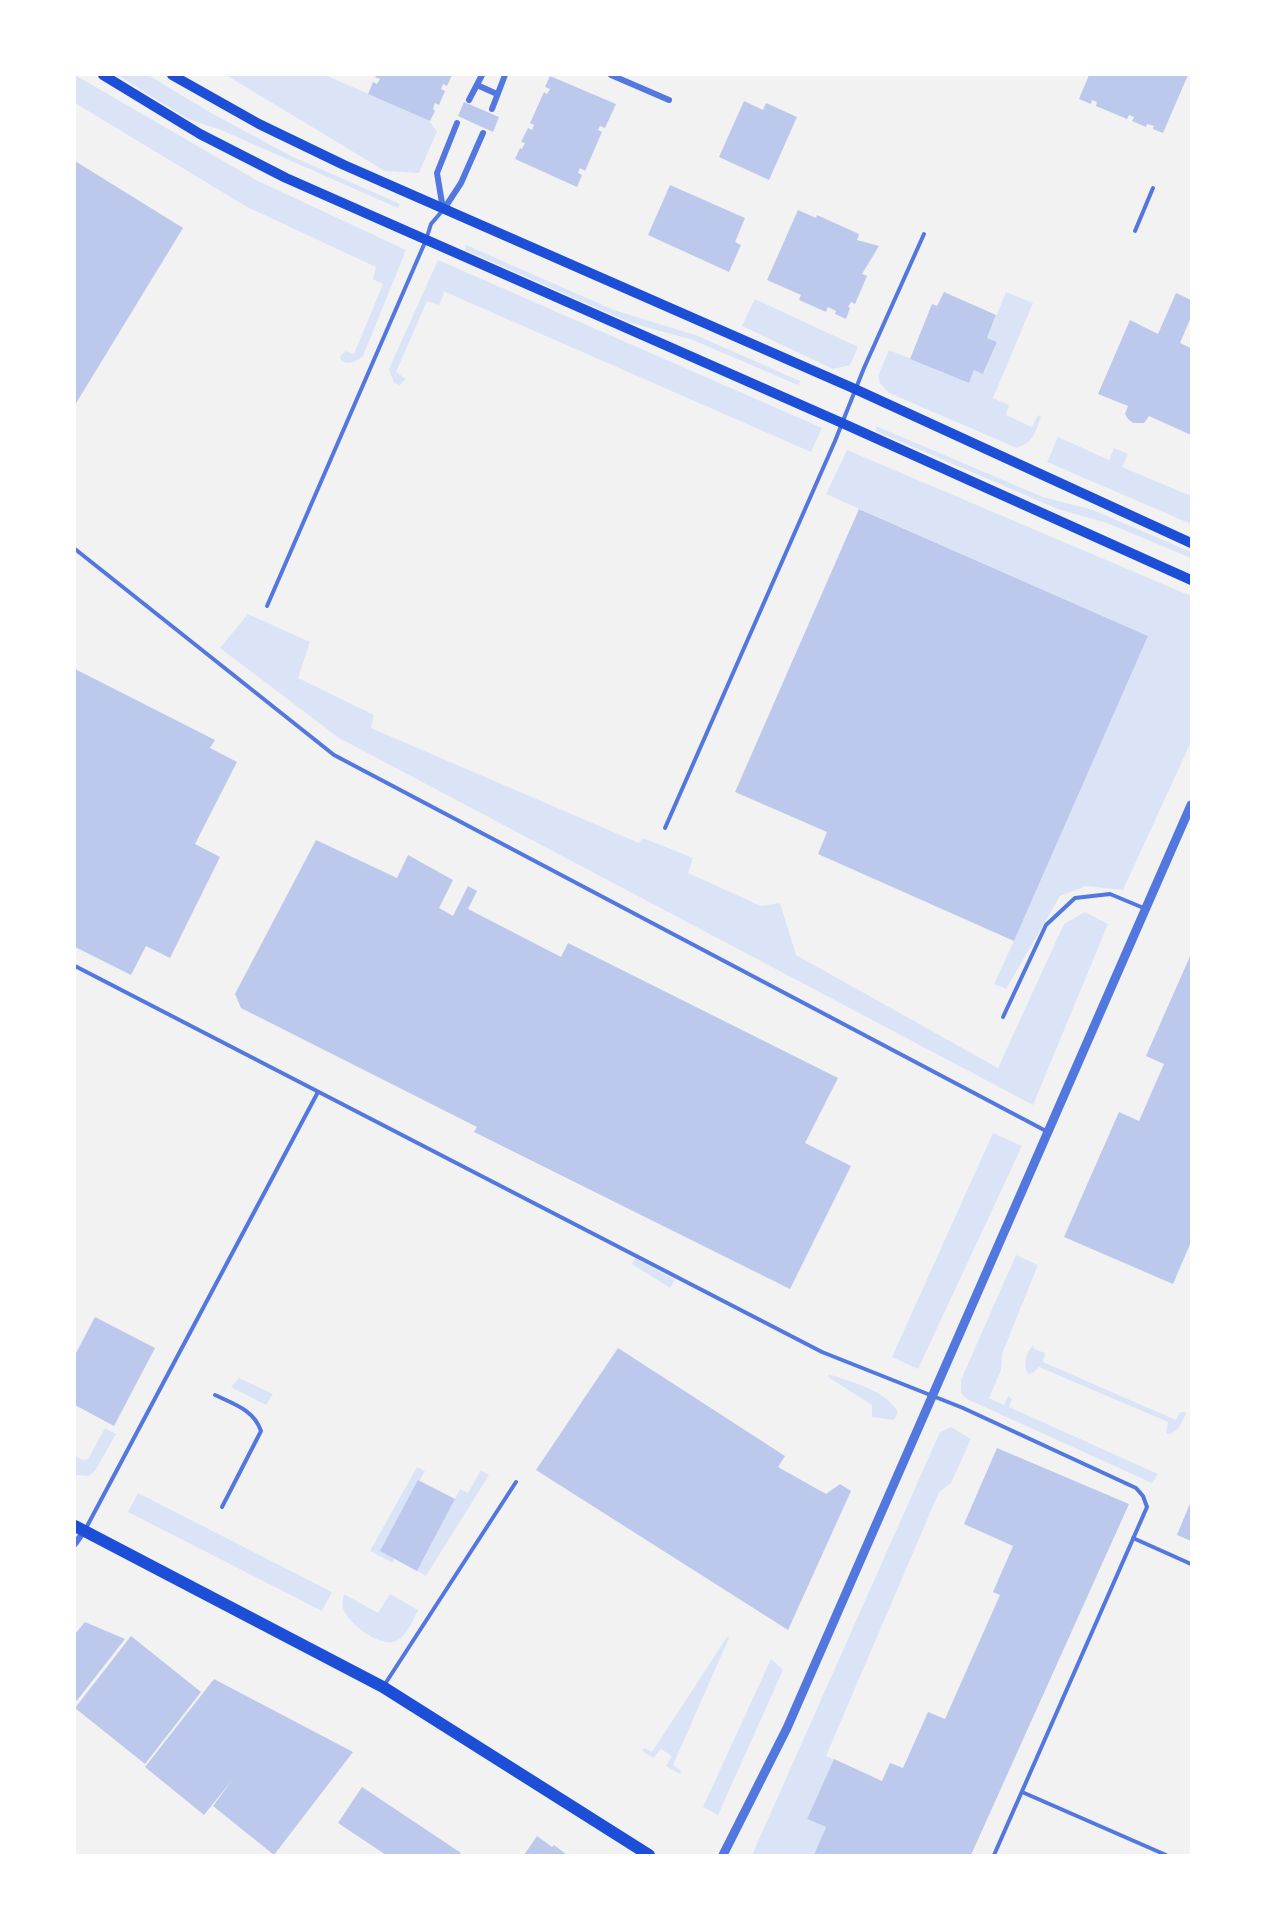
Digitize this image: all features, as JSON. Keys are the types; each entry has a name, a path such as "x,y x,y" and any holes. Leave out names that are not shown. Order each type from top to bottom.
{"main road":[{"path":"103,75 191,129 314,191 842,423 1191,580"},
{"path":"171,75 288,139 444,210 855,389 1191,543"},
{"path":"80,1528 383,1687 649,1855"}],"street":[{"path":"469,100 482,75"},
{"path":"492,109 505,75"},
{"path":"611,75 669,100"},
{"path":"477,85 497,94"},
{"path":"444,210 437,172 457,123"},
{"path":"444,210 461,183 483,133"},
{"path":"723,1855 787,1728 1191,805"},
{"path":"75,1544 80,1528"}],"lane":[{"path":"1135,231 1153,188"},
{"path":"267,606 431,224 444,210"},
{"path":"665,828 924,234"},
{"path":"75,549 334,755 1048,1132"},
{"path":"1003,1017 1046,925 1076,898 1110,894 1146,909"},
{"path":"75,966 822,1352 963,1408 1136,1488 1143,1496 1147,1508 994,1855"},
{"path":"80,1528 318,1092"},
{"path":"214,1395 247,1410 258,1421 261,1431 222,1507"},
{"path":"383,1687 516,1482"},
{"path":"1132,1538 1191,1564"},
{"path":"1022,1792 1166,1855"}],"shaded area":[{"path":"75,75 256,180 406,250 363,356 354,362 346,363 341,360 340,356 346,351 354,354 383,284 373,279 376,267 247,207 75,103"},
{"path":"117,75 148,75 213,114 291,156 400,204 398,208 221,130 188,119"},
{"path":"226,75 325,75 428,120 437,131 419,173 385,171"},
{"path":"466,245 614,310 698,336 800,381 798,385 693,340 631,323 465,250"},
{"path":"438,260 822,428 811,452 443,291 439,305 427,301 396,372 406,379 400,385 394,383 389,369"},
{"path":"1006,292 1033,303 993,398 1009,405 1006,415 1032,427 1038,415 1041,417 1030,440 1017,448 889,393 880,383 878,376 889,350 969,383 974,370 984,373 997,342 987,338"},
{"path":"755,299 858,347 850,365 833,369 742,326"},
{"path":"876,426 1043,497 1093,510 1191,552 1191,558 1107,523 1058,509 876,431"},
{"path":"1058,437 1109,460 1114,448 1128,454 1122,467 1191,496 1191,524 1047,462"},
{"path":"847,450 1191,596 1191,742 1123,890 1086,886 1060,896 1006,989 994,984 1148,636 826,494"},
{"path":"248,614 310,642 298,678 374,715 371,728 639,843 643,838 693,858 688,873 761,906 780,903 796,955 998,1068 1064,924 1085,912 1108,924 1033,1105 339,738 220,648"},
{"path":"993,1133 1022,1146 918,1369 892,1357"},
{"path":"1016,1255 1038,1265 1002,1354 1001,1370 989,1398 1004,1405 1008,1396 1012,1399 1009,1407 1158,1474 1152,1483 967,1399 961,1393 961,1380"},
{"path":"635,1258 675,1280 670,1288 632,1264"},
{"path":"1034,1345 1034,1349 1045,1353 1043,1362 1176,1420 1180,1412 1186,1414 1178,1429 1166,1434 1168,1422 1039,1367 1033,1373 1028,1374 1026,1358"},
{"path":"829,1374 877,1392 898,1412 894,1420 872,1417 872,1405 828,1377"},
{"path":"239,1378 273,1394 266,1405 231,1387"},
{"path":"951,1427 971,1439 951,1483 939,1492 826,1756 834,1759 807,1819 826,1827 816,1855 752,1855 940,1432"},
{"path":"105,1428 116,1434 95,1471 88,1476 75,1475 75,1456 83,1460 88,1459"},
{"path":"417,1467 425,1471 381,1551 394,1558 393,1563 370,1551"},
{"path":"481,1470 489,1475 426,1576 407,1565 424,1558 460,1489 468,1493"},
{"path":"138,1493 332,1592 322,1611 128,1512"},
{"path":"344,1594 378,1613 390,1594 418,1610 400,1639 382,1641 365,1633 351,1621 343,1608"},
{"path":"727,1637 729,1638 673,1765 681,1771 680,1774 666,1766 672,1756 661,1749 653,1758 642,1751 644,1748 652,1752"},
{"path":"771,1659 783,1670 718,1815 703,1807"}],"building":[{"path":"376,75 452,75 447,86 443,84 441,89 445,91 439,105 435,103 433,109 435,111 430,121 368,94 373,82 377,84 380,79 375,77"},
{"path":"1089,75 1188,75 1163,133 1153,129 1154,126 1147,124 1146,127 1132,121 1134,117 1129,115 1127,119 1096,106 1097,102 1092,100 1091,104 1079,99"},
{"path":"550,76 616,104 605,128 600,126 598,130 602,132 585,171 580,168 578,173 582,175 577,187 515,159 525,143 521,142 528,128 532,130 534,125 530,123 544,92 547,94 550,89 545,87"},
{"path":"744,101 763,110 766,103 797,117 769,180 719,157"},
{"path":"464,102 499,117 493,132 458,116"},
{"path":"75,161 183,228 75,405"},
{"path":"670,185 745,218 735,242 741,245 729,272 648,235"},
{"path":"798,210 816,218 817,215 859,234 857,240 879,246 862,274 867,276 855,304 851,302 848,307 850,308 846,319 835,314 836,311 828,307 826,312 799,300 801,295 767,280"},
{"path":"944,292 996,315 987,338 997,342 983,374 974,370 969,383 910,359 932,304 937,306"},
{"path":"1176,293 1191,300 1191,317 1180,343 1191,348 1191,435 1149,416 1144,423 1133,423 1125,414 1128,406 1098,394 1130,320 1158,334"},
{"path":"859,509 1148,636 1014,941 818,854 827,832 735,792"},
{"path":"75,669 215,740 210,748 237,762 195,844 220,857 170,958 146,946 131,975 75,947"},
{"path":"316,840 397,878 408,855 453,880 439,908 453,916 468,886 477,891 468,909 561,957 568,943 838,1078 805,1143 851,1166 790,1289 474,1132 477,1127 241,1008 235,994"},
{"path":"1191,954 1191,1242 1173,1284 1064,1237 1119,1112 1139,1121 1164,1064 1146,1056"},
{"path":"95,1317 155,1348 114,1426 75,1405 75,1355"},
{"path":"618,1348 785,1456 778,1467 826,1494 840,1484 851,1491 788,1630 536,1470"},
{"path":"997,1448 1129,1504 971,1855 814,1855 826,1827 807,1819 834,1759 882,1781 890,1763 903,1768 928,1712 945,1719 1000,1595 993,1592 1013,1546 964,1524"},
{"path":"418,1480 455,1499 417,1571 380,1551"},
{"path":"1191,1501 1191,1541 1177,1535"},
{"path":"85,1622 125,1639 75,1703 75,1634"},
{"path":"131,1636 201,1692 145,1764 75,1708"},
{"path":"214,1679 353,1752 274,1855 213,1806 233,1779 204,1815 145,1767"},
{"path":"362,1787 461,1853 459,1855 386,1855 338,1823"},
{"path":"537,1836 552,1847 554,1845 567,1855 524,1855"}]}
